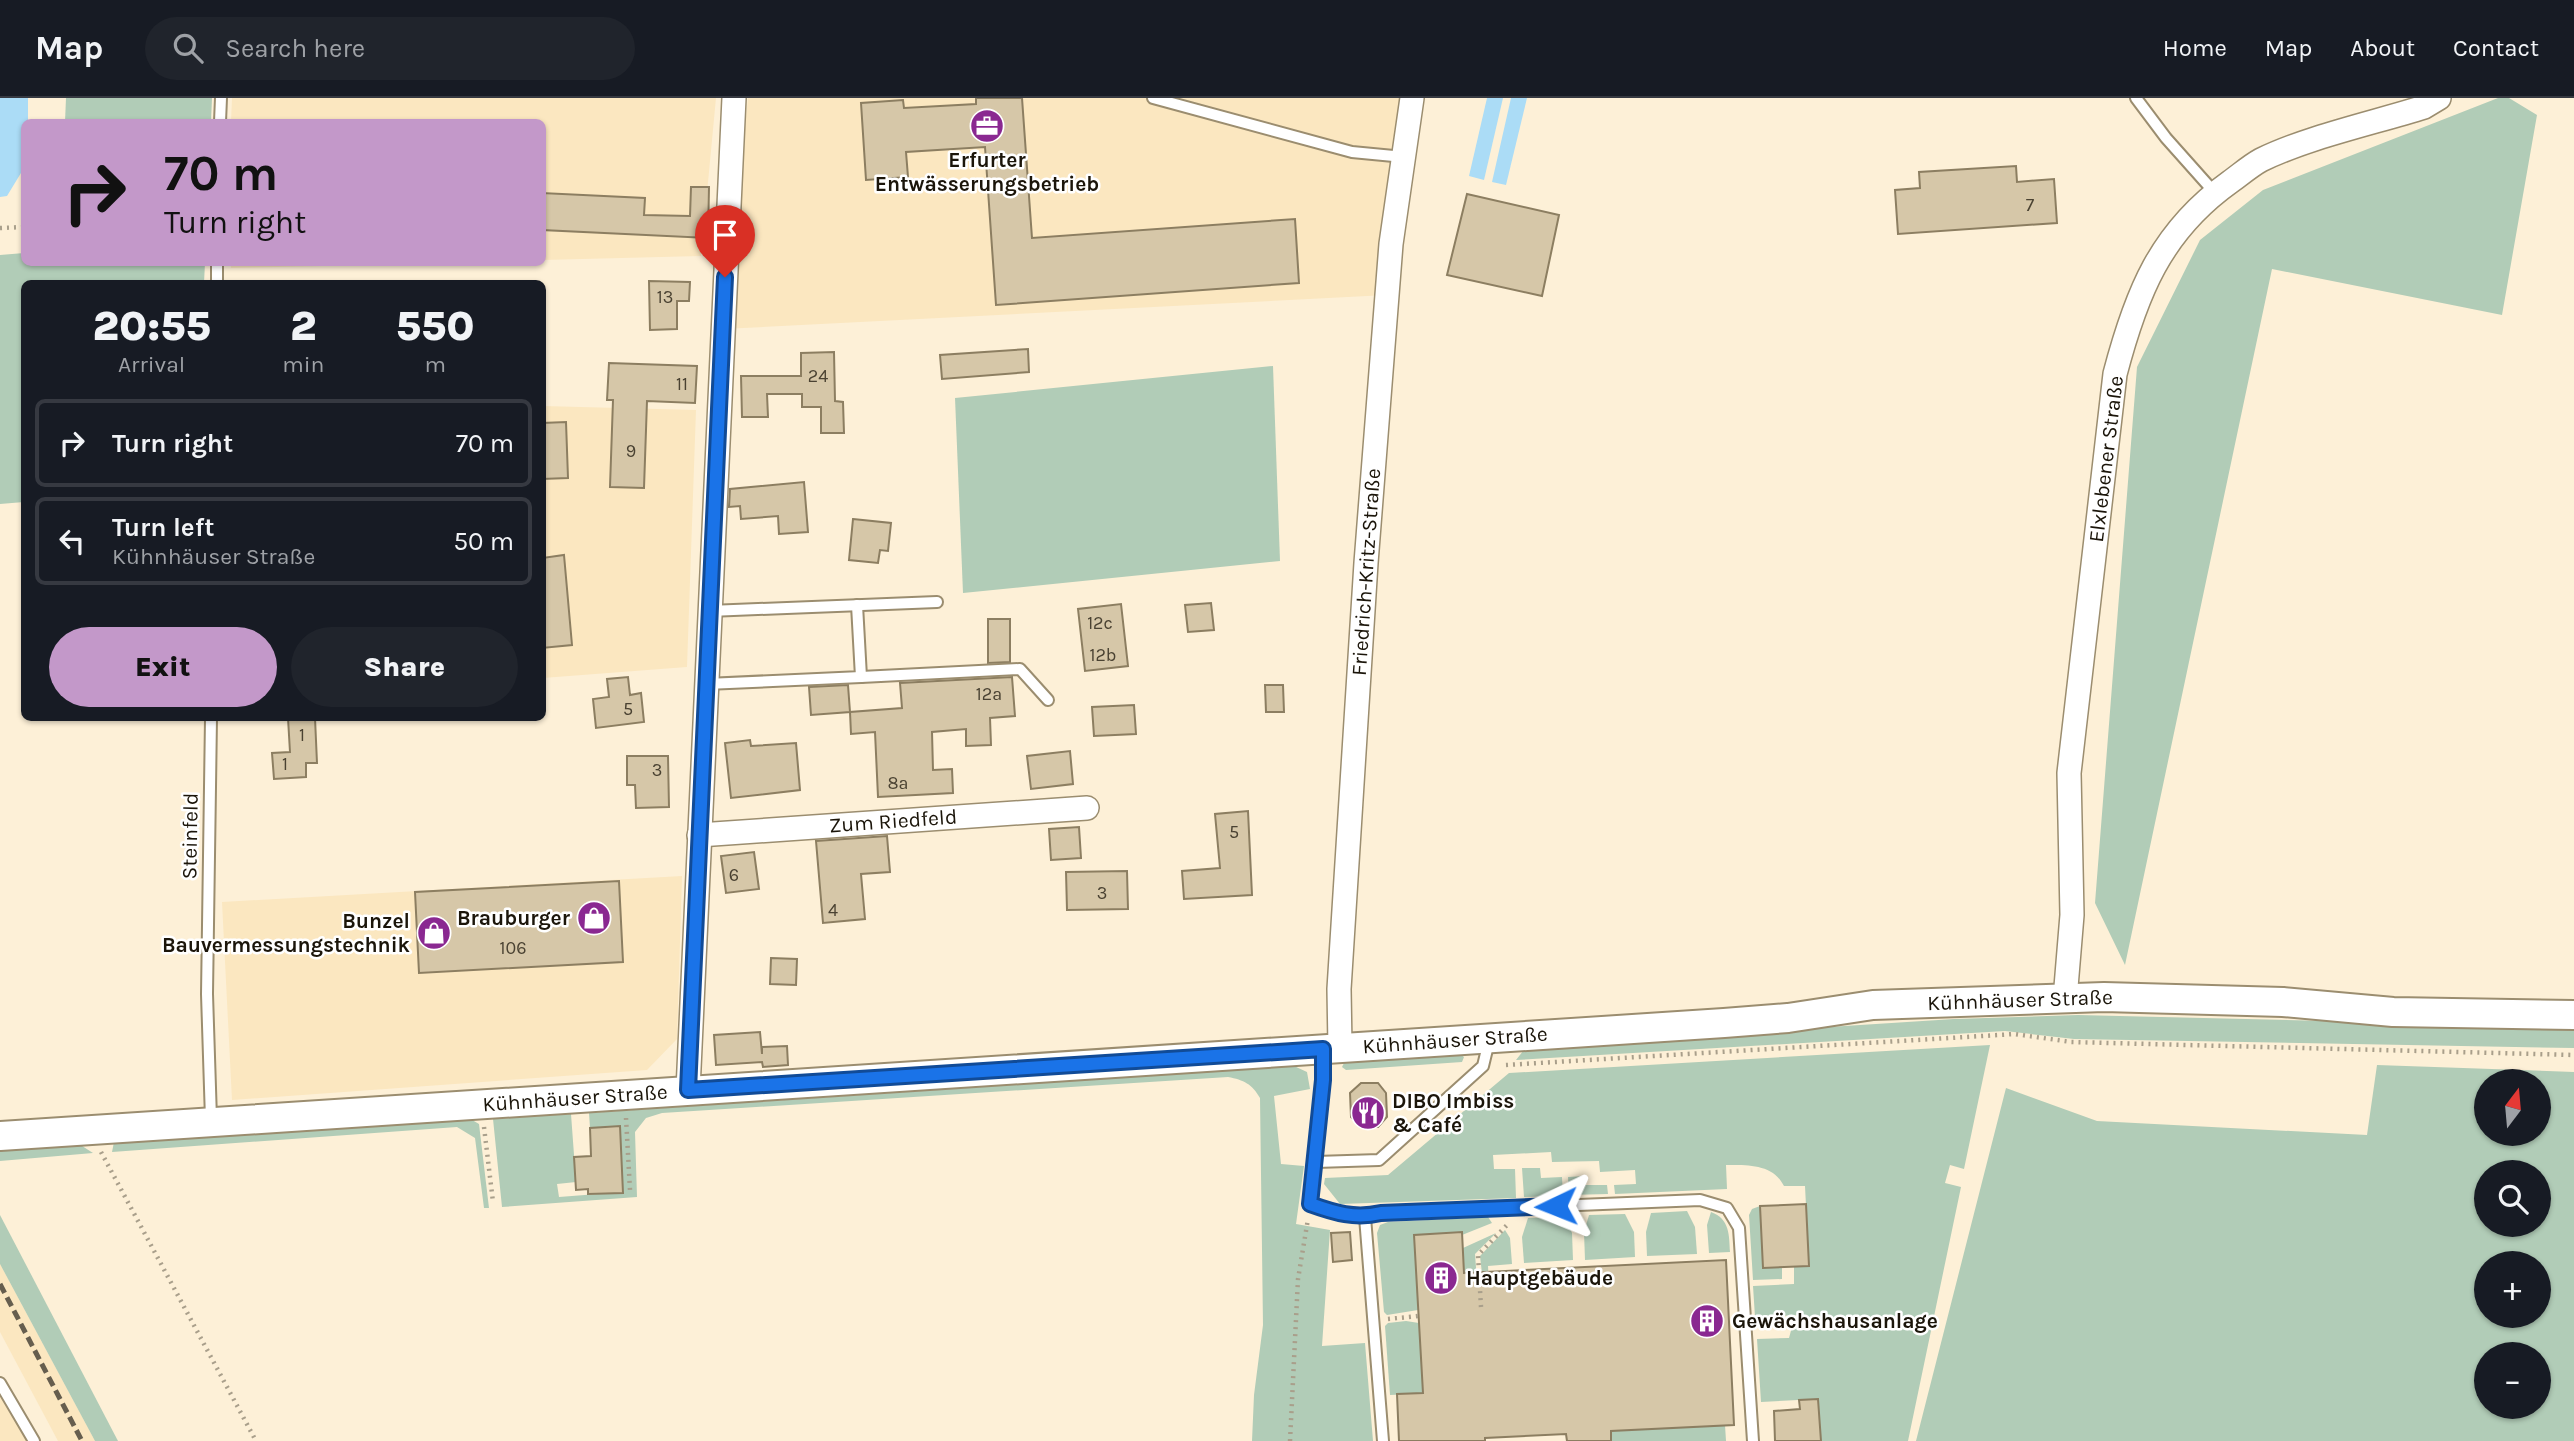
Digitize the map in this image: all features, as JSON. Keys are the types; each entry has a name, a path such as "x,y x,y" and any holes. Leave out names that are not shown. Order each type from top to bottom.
{"street":[{"path":"688,1090 734,98"},
{"name":"Friedrich-Kritz-Straße","path":"1332,1048 1339,989 1366,563 1391,244 1412,98"},
{"name":"Elxlebener Straße","path":"2066,999 2072,915 2069,773 2115,374 2126,331 2156,260 2199,206 2215,193 2260,161 2304,144 2424,107 2438,98"},
{"name":"Zum Riedfeld","path":"699,835 1087,808"},
{"name":"Kühnhäuser Straße","path":"0,1136 1788,1018 1873,1005 2104,997 2283,1002 2393,1012 2574,1015"}],"lane":[{"path":"220,119 221,98"},
{"path":"1153,98 1352,152 1404,157"},
{"path":"2136,98 2166,138 2215,193"},
{"path":"709,611 937,602"},
{"path":"857,605 861,677"},
{"path":"706,684 1020,669 1048,700"},
{"name":"Steinfeld","path":"211,721 207,994 212,1122"},
{"path":"1316,1162 1380,1160 1483,1066 1489,1038"},
{"path":"1332,1048 1323,1080 1310,1204 1345,1215 1365,1217 1381,1213 1700,1199 1727,1208 1739,1228 1753,1441"},
{"path":"1365,1217 1383,1441"},
{"path":"0,1383 34,1441"}],"path":[{"path":"0,229 21,228"},
{"path":"1483,1066 2015,1034 2071,1042 2574,1055"},
{"path":"625,1094 630,1191"},
{"path":"483,1116 493,1202"},
{"path":"89,1130 256,1441"},
{"path":"1290,1441 1298,1279 1310,1204"},
{"path":"1481,1307 1478,1255 1510,1222"},
{"path":"1405,1317 1419,1316"}],"shaded area":[{"path":"232,98 716,98 701,256 546,260 546,119 231,119"},
{"path":"748,98 1424,98 1387,295 723,329"},
{"path":"231,266 323,266 231,268"},
{"path":"546,406 696,410 687,667 546,678"},
{"path":"682,876 677,1039 647,1070 232,1100 222,902"},
{"path":"0,1264 95,1441 58,1441 0,1332"},
{"path":"0,1392 28,1441 0,1441"}],"green space":[{"path":"66,98 212,98 211,119 65,119"},
{"path":"2498,98 2509,98 2537,115 2502,315 2272,269 2125,965 2095,903 2137,367 2200,240 2263,190"},
{"path":"21,253 21,266 205,266 204,280 21,280 21,502 0,504 0,255"},
{"path":"1273,366 1280,561 963,593 955,398"},
{"path":"2078,1015 2574,1027 2574,1048 2074,1039 2005,1031 1516,1060 1527,1046 1954,1019"},
{"path":"1990,1045 1964,1169 1950,1165 1945,1183 1961,1187 1908,1441 1821,1441 1818,1399 1761,1402 1757,1339 1789,1338 1792,1327 1803,1325 1802,1315 1755,1317 1753,1286 1794,1284 1794,1267 1809,1266 1805,1186 1784,1186 1773,1173 1759,1167 1726,1165 1727,1189 1615,1194 1614,1185 1636,1184 1635,1170 1600,1172 1599,1161 1552,1162 1551,1152 1493,1155 1494,1169 1515,1169 1516,1198 1340,1204 1324,1184 1325,1178 1388,1175 1509,1073"},
{"path":"1457,1052 1464,1057 1462,1062 1346,1070 1342,1067 1345,1061"},
{"path":"2377,1065 2490,1069 2474,1069 2474,1146 2552,1146 2552,1071 2574,1072 2574,1441 1916,1441 2006,1088 2097,1121 2367,1135"},
{"path":"1294,1066 1307,1072 1310,1089 1274,1096 1281,1164 1304,1166 1296,1224 1330,1230 1322,1346 1365,1343 1373,1441 1252,1441 1254,1395 1263,1325 1260,1098 1251,1086 1234,1078 662,1113 646,1118 635,1132 637,1197 502,1207 493,1119 571,1114 576,1182 557,1184 559,1197 623,1192 620,1126 590,1128 589,1113"},
{"path":"467,1117 479,1124 489,1208 484,1208 475,1138 457,1127 112,1152 114,1142"},
{"path":"79,1144 93,1153 0,1161 0,1148"},
{"path":"1522,1168 1540,1168 1541,1178 1562,1177 1563,1196 1524,1197"},
{"path":"1585,1176 1585,1185 1607,1185 1608,1194 1569,1195 1568,1177"},
{"path":"1760,1206 1763,1268 1782,1267 1782,1279 1753,1280 1749,1215 1752,1209"},
{"path":"1687,1211 1695,1227 1697,1254 1647,1256 1646,1232 1651,1213"},
{"path":"1711,1212 1725,1223 1730,1252 1709,1253 1707,1225"},
{"path":"1625,1214 1634,1232 1635,1257 1585,1260 1584,1232 1589,1215"},
{"path":"0,1215 118,1441 95,1441 0,1264"},
{"path":"1488,1217 1492,1223 1462,1235 1461,1232 1414,1235 1418,1310 1387,1315 1384,1312 1377,1233 1380,1225 1388,1222"},
{"path":"1565,1217 1572,1233 1573,1260 1524,1263 1522,1237 1528,1218"},
{"path":"1505,1230 1510,1238 1512,1264 1488,1266 1495,1387 1480,1256"},
{"path":"1496,1233 1475,1254 1479,1306 1466,1307 1463,1248"},
{"path":"1388,1323 1419,1323 1483,1391 1390,1395 1385,1326"},
{"path":"1725,1425 1726,1441 1611,1441 1611,1431"}],"water":[{"path":"0,98 28,98 28,119 21,119 21,173 7,196 0,197"},
{"path":"1487,98 1503,98 1484,180 1469,176"},
{"path":"1511,98 1527,98 1506,185 1492,182"}],"building":[{"path":"976,98 1022,98 1032,238 1295,219 1299,283 996,305 985,147 906,152 908,177 866,180 861,103 903,100 904,108 976,104"},
{"path":"2016,166 2017,182 2054,179 2057,223 1898,234 1895,190 1920,188 1919,172"},
{"path":"691,187 709,187 708,238 546,230 546,193 645,198 644,215 690,216"},
{"path":"1467,194 1559,215 1542,296 1447,275"},
{"path":"649,281 690,282 689,301 677,301 677,329 650,330"},
{"path":"1028,349 1029,372 942,379 940,355"},
{"path":"834,352 835,401 843,402 844,433 821,433 821,407 802,407 802,394 767,394 768,417 742,417 741,376 801,376 801,353"},
{"path":"609,363 697,366 695,403 647,401 644,488 610,487 613,400 607,400"},
{"path":"566,422 568,478 546,479 546,423"},
{"path":"804,482 808,532 779,534 778,516 741,519 740,506 729,507 730,489"},
{"path":"853,519 891,523 888,551 880,550 878,563 849,560"},
{"path":"564,555 572,645 546,648 546,557"},
{"path":"1211,603 1214,630 1188,632 1185,605"},
{"path":"1121,604 1128,666 1085,671 1078,609"},
{"path":"988,619 1010,619 1010,662 988,663"},
{"path":"628,677 630,695 641,693 644,722 596,728 593,699 609,697 607,679"},
{"path":"1012,677 1015,716 990,718 991,745 966,746 966,729 932,732 933,770 952,769 953,793 878,797 875,732 851,734 850,712 902,708 900,683"},
{"path":"848,685 850,712 811,715 809,687"},
{"path":"1265,685 1283,685 1284,712 1266,712"},
{"path":"1134,705 1136,734 1094,736 1092,707"},
{"path":"288,721 315,721 317,763 306,763 306,777 274,779 272,753 290,752"},
{"path":"750,740 751,746 796,743 800,790 731,798 725,743"},
{"path":"1070,751 1073,784 1031,789 1027,756"},
{"path":"627,756 668,756 669,807 636,808 635,785 627,785"},
{"path":"1248,811 1252,895 1184,899 1182,871 1220,868 1215,814"},
{"path":"1079,827 1081,858 1051,860 1049,829"},
{"path":"887,836 890,872 861,874 865,919 823,923 816,841"},
{"path":"754,852 759,889 726,893 721,856"},
{"path":"1127,871 1128,909 1067,910 1066,872"},
{"path":"619,881 623,962 419,973 415,892"},
{"path":"771,958 797,959 796,985 770,984"},
{"path":"760,1032 762,1054 762,1047 787,1046 788,1065 763,1067 762,1062 716,1065 714,1035"},
{"path":"1361,1083 1378,1083 1386,1093 1387,1117 1378,1127 1362,1127 1351,1117 1350,1093"},
{"path":"620,1126 623,1193 588,1194 588,1189 576,1190 574,1157 591,1156 590,1128"},
{"path":"1806,1204 1809,1266 1763,1268 1760,1206"},
{"path":"1350,1232 1352,1260 1333,1262 1331,1233"},
{"path":"1462,1232 1464,1273 1726,1260 1734,1425 1611,1431 1611,1441 1567,1441 1566,1434 1485,1438 1485,1441 1399,1441 1397,1394 1423,1393 1414,1235"},
{"path":"1818,1399 1821,1441 1775,1441 1774,1411 1800,1409 1799,1400"}],"railway":[{"path":"0,1284 82,1441"}],"place":[{"name":"Erfurter Entwässerungsbetrieb","path":"987,126"},
{"name":"Brauburger","path":"594,918"},
{"name":"Bunzel Bauvermessungstechnik","path":"434,933"},
{"name":"DIBO Imbiss & Café","path":"1368,1113"},
{"name":"Hauptgebäude","path":"1441,1278"},
{"name":"Gewächshausanlage","path":"1707,1321"}],"route":[{"path":"725,277 688,1090 1323,1049 1323,1080 1310,1204 1345,1215 1365,1217 1381,1213 1556,1206"}]}
